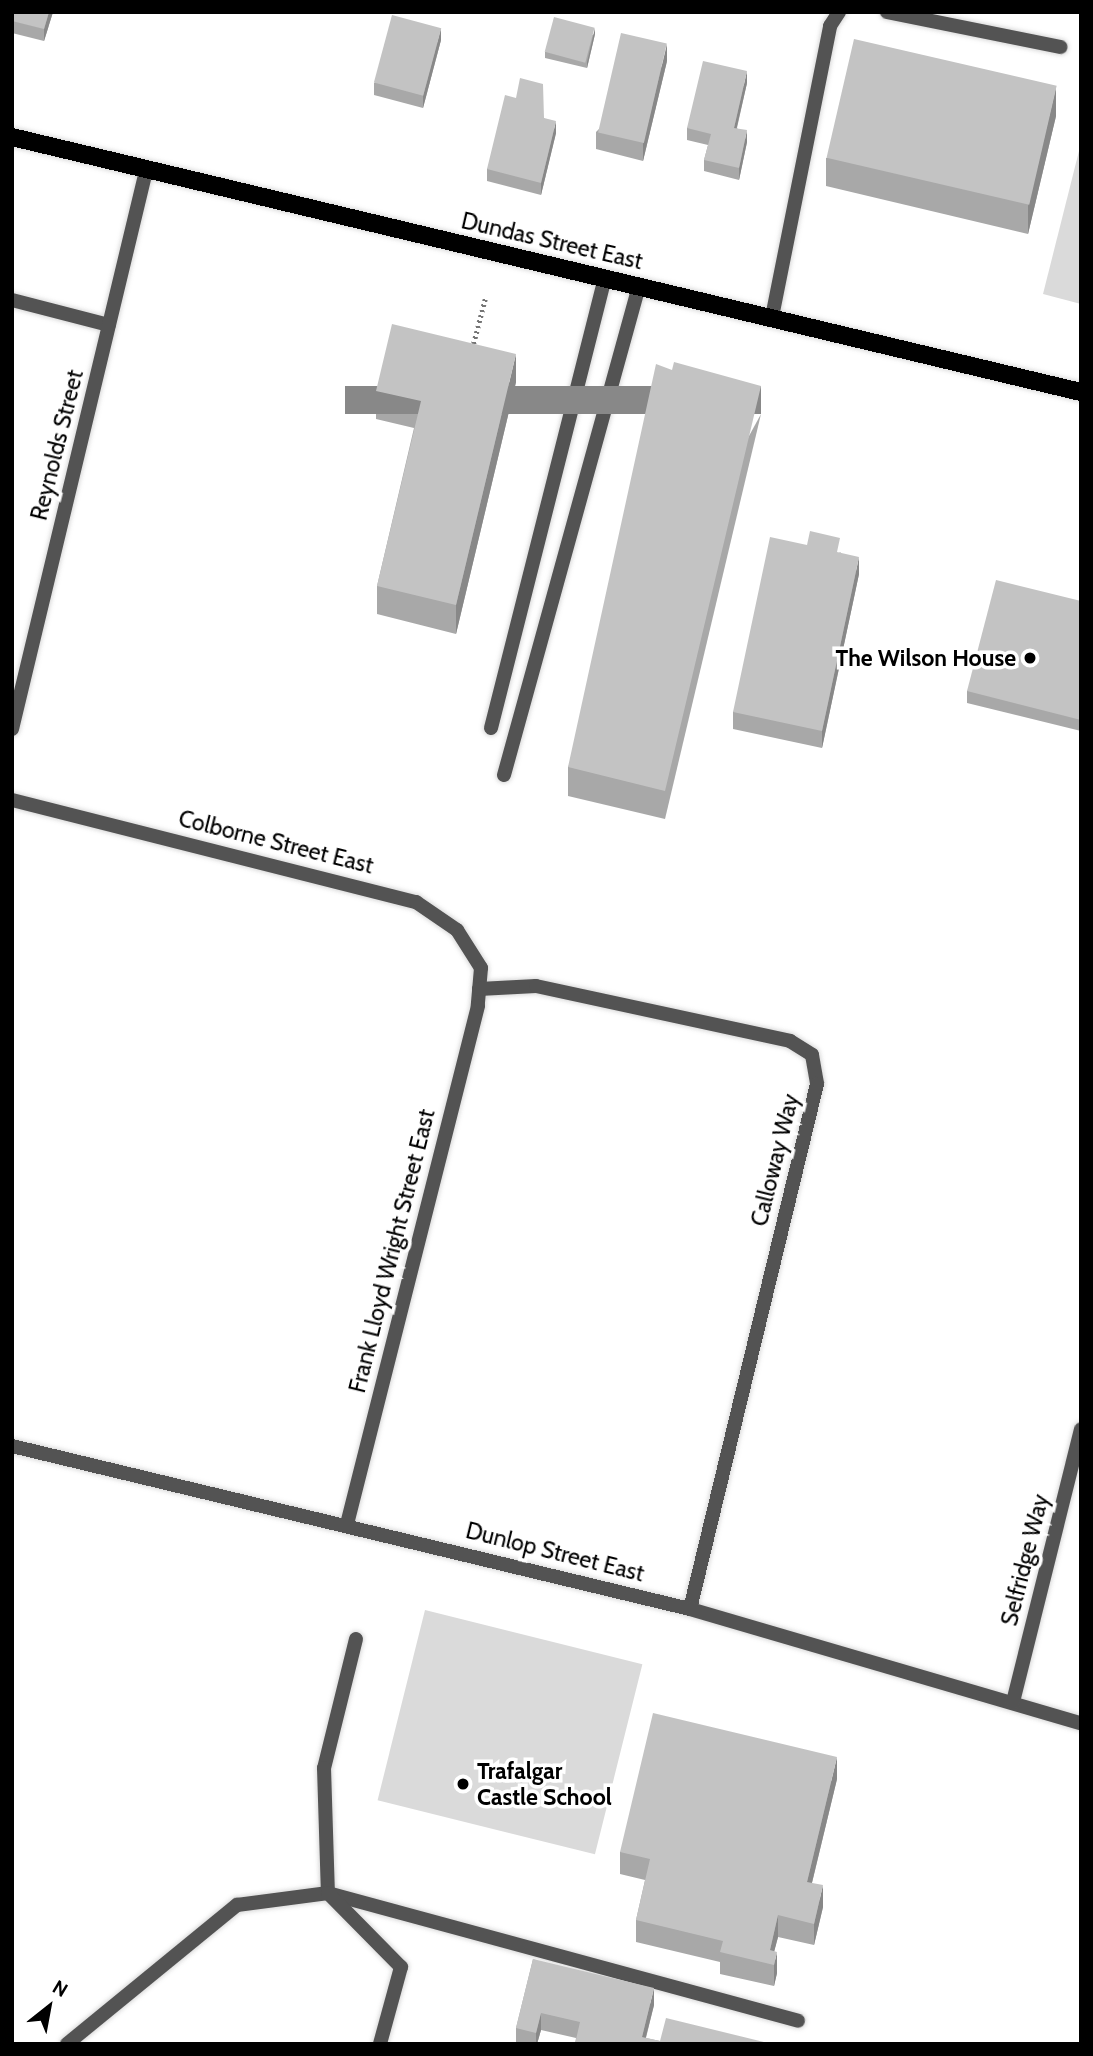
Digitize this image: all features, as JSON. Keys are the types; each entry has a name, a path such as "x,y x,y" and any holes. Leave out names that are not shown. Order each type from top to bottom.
{"main road":[{"name":"Dundas Street East","path":"12,137 146,171 1081,391"}],"street":[{"path":"772,317 830,26 839,12"},
{"path":"887,12 1060,47"},
{"name":"Reynolds Street","path":"12,729 146,171"},
{"path":"491,728 605,278"},
{"path":"504,775 639,286"},
{"path":"12,300 109,325"},
{"name":"Colborne Street East","path":"12,800 416,902 457,930 481,968 479,989"},
{"name":"Calloway Way","path":"479,989 536,986 790,1041 812,1055 817,1084 690,1609"},
{"name":"Frank Lloyd Wright Street East","path":"347,1524 479,989"},
{"name":"Selfridge Way","path":"1013,1702 1081,1429"},
{"name":"Dunlop Street East","path":"12,1447 347,1524 690,1609 1081,1723"},
{"path":"356,1639 324,1768 328,1893 401,1968 380,2044"},
{"path":"67,2044 237,1905 328,1893 797,2021"}],"path":[{"path":"470,358 485,299"}],"shaded area":[{"path":"1081,143 1081,304 1043,294"},
{"path":"425,1610 642,1664 595,1854 378,1800"}],"building":[{"path":"12,12 49,12 44,29 12,21"},
{"path":"392,15 441,28 423,96 374,83"},
{"path":"554,17 595,28 585,63 545,52"},
{"path":"621,33 667,44 644,143 598,132"},
{"path":"854,39 1057,86 1029,205 827,158"},
{"path":"703,61 747,71 734,128 747,130 739,168 704,160 711,134 687,128"},
{"path":"520,78 543,84 544,118 556,121 541,183 487,169 505,95 516,98"},
{"path":"392,324 516,354 456,605 377,586 421,401 376,391"},
{"path":"674,362 761,386 665,791 568,767 656,364 672,370"},
{"path":"810,531 840,538 837,552 859,557 822,731 733,712 770,537 807,545"},
{"name":"The Wilson House","path":"996,580 1081,601 1081,720 967,691"},
{"path":"653,1713 837,1757 807,1882 823,1885 814,1924 778,1915 770,1950 777,1952 774,1965 720,1952 723,1941 636,1920 650,1859 620,1852"},
{"path":"533,1959 654,1988 642,2037 660,2041 666,2018 768,2043 575,2044 580,2022 541,2013 536,2033 516,2028"}],"place":[{"name":"The Wilson House","path":"1030,658"},
{"name":"Trafalgar Castle School","path":"463,1784"}]}
